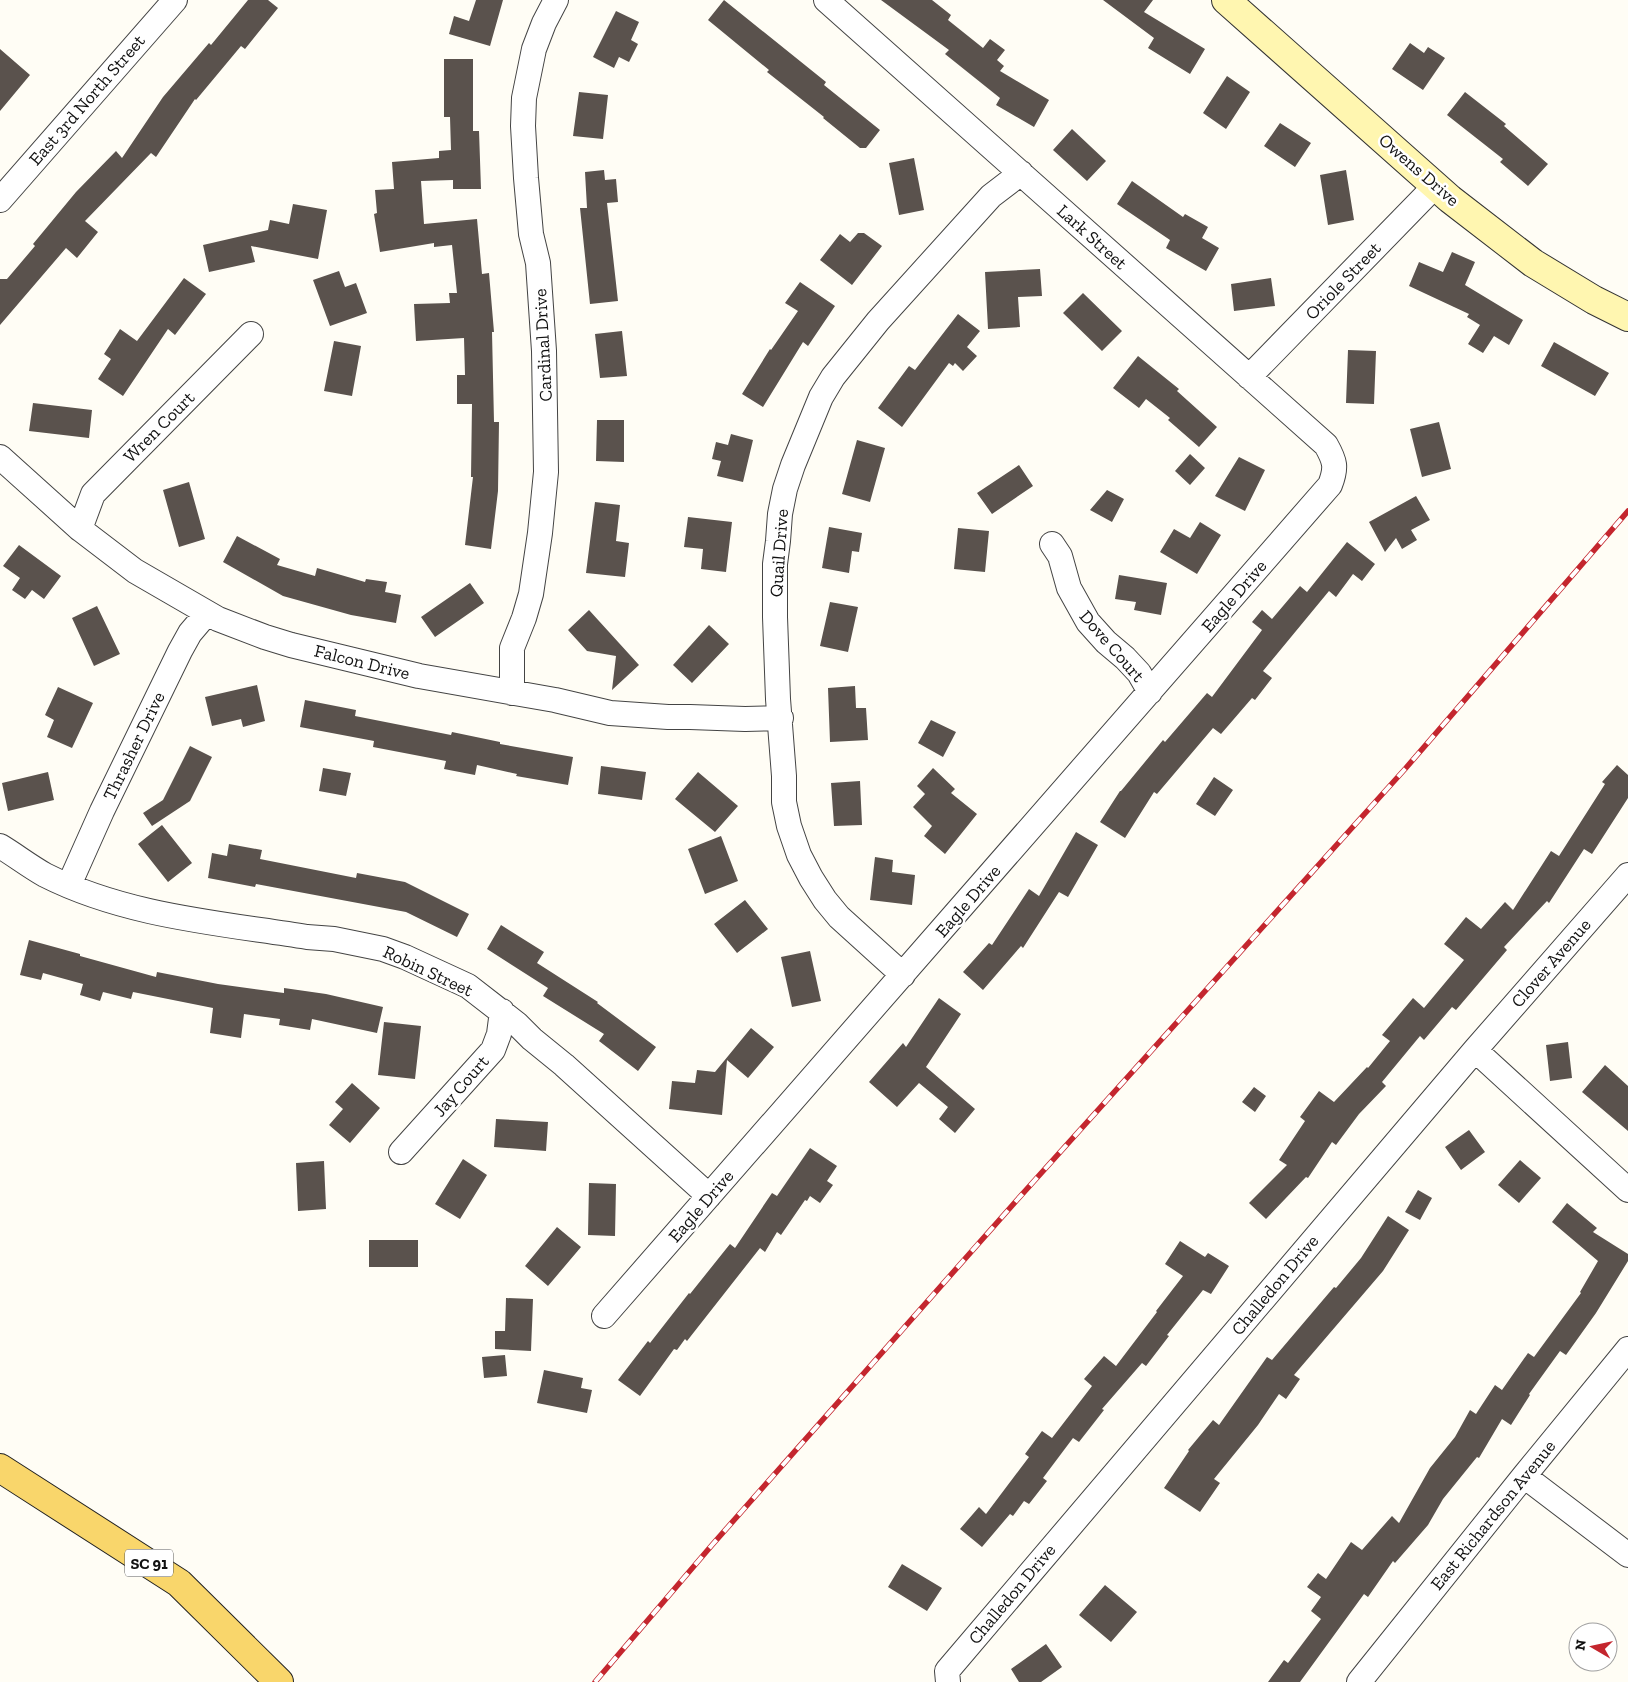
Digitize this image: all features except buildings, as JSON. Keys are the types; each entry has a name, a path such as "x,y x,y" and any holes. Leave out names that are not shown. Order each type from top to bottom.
{"main road":[{"name":"SC 91","path":"0,1468 179,1583 279,1682"}],"street":[{"name":"East 3rd North Street","path":"0,200 175,0"},
{"name":"Cardinal Drive","path":"512,693 512,648 531,594 546,472 544,351 538,263 531,234 526,178 523,126 524,98 534,49 544,23 556,0"},
{"name":"Lark Street","path":"826,0 1326,445 1333,456 1336,470 1330,485"},
{"name":"Owens Drive","path":"1226,0 1450,199 1533,263 1594,300 1628,316"},
{"name":"Quail Drive","path":"903,975 839,917 811,878 799,856 789,826 784,802 775,618 775,573 780,514 785,489 793,465 821,397 833,378 878,321 991,196 1021,173"},
{"name":"Oriole Street","path":"1250,377 1436,186"},
{"name":"Wren Court","path":"80,529 93,494 251,334"},
{"name":"Falcon Drive","path":"0,457 80,529 135,571 207,613 291,645 419,676 555,700 610,713 668,718 781,718"},
{"name":"Eagle Drive","path":"604,1316 1330,485"},
{"name":"Dove Court","path":"1052,544 1060,556 1069,588 1088,622 1139,673 1150,692"},
{"name":"Thrasher Drive","path":"69,885 102,811 180,651 190,633 207,613"},
{"name":"Robin Street","path":"0,846 45,874 69,885 147,912 307,938 334,939 383,949 468,986 502,1011 709,1196"},
{"name":"Clover Avenue","path":"1475,1050 1628,875"},
{"name":"Jay Court","path":"401,1152 493,1050 499,1034 502,1011"},
{"path":"1475,1050 1628,1190"},
{"name":"Challedon Drive","path":"948,1682 947,1671 1475,1050"},
{"name":"East Richardson Avenue","path":"1359,1682 1628,1349"},
{"path":"1524,1476 1628,1555"}],"railway":[{"path":"595,1682 712,1545 1017,1200 1405,769 1628,511"}]}
